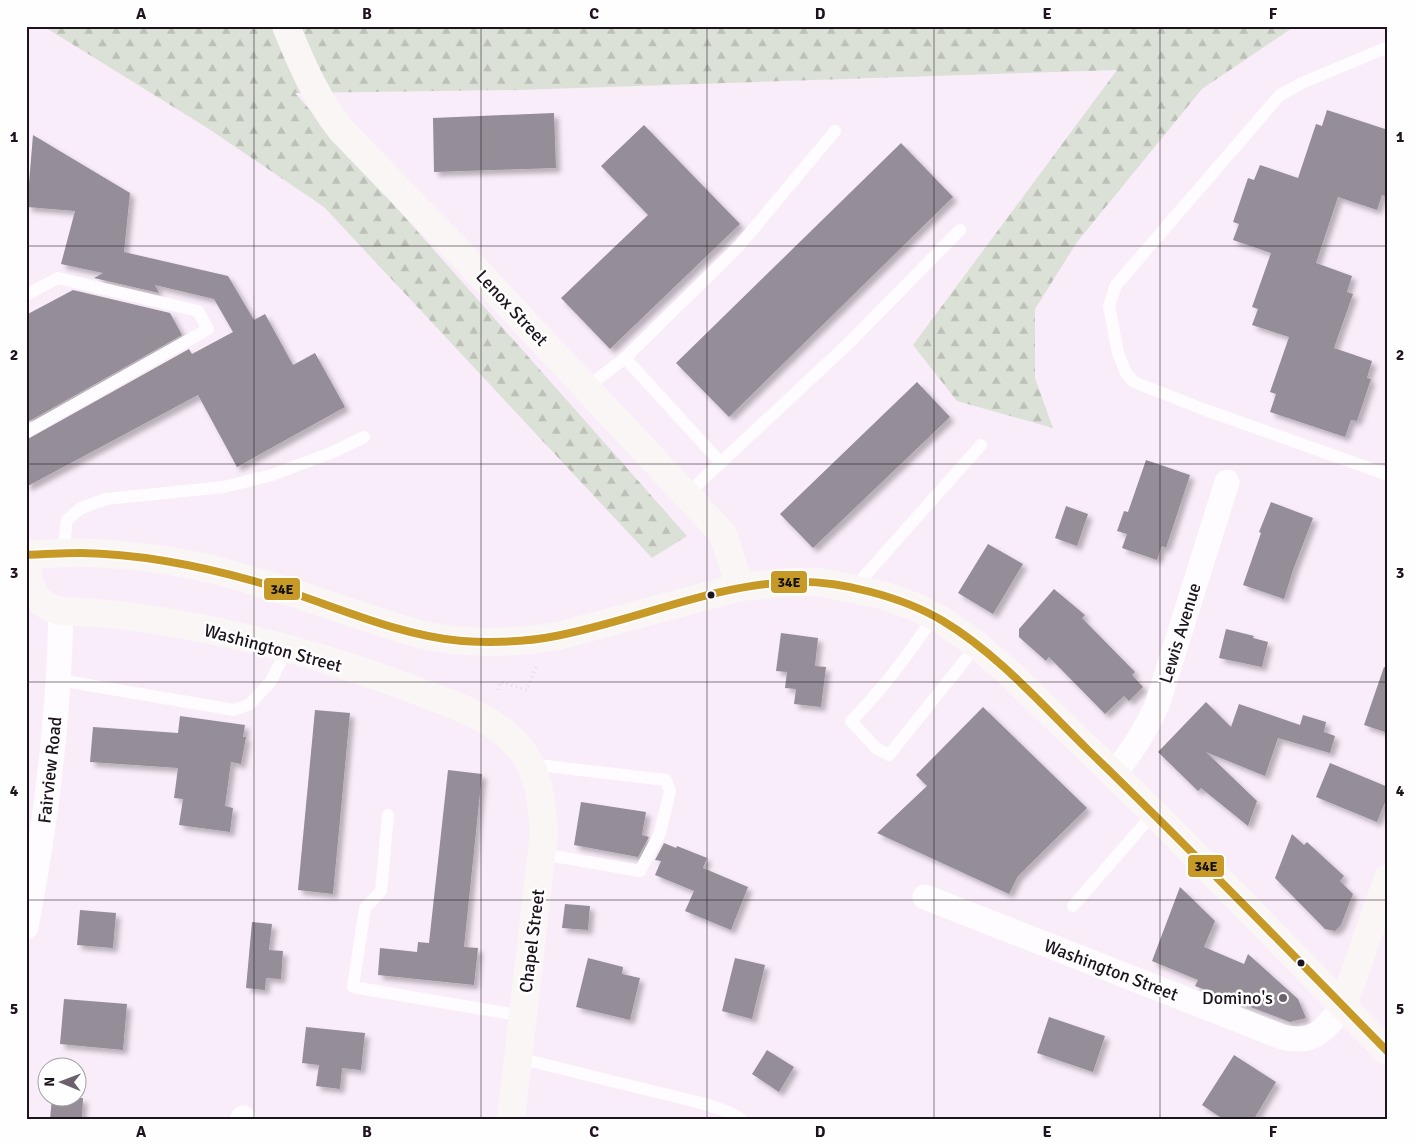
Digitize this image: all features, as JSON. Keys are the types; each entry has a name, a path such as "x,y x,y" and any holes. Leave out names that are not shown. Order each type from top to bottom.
{"main road":[{"name":"Lenox Street","path":"286,26 315,90 327,112 341,130 722,534 740,586"},
{"name":"Washington Street","path":"530,764 518,746 499,730 476,715 398,684 287,649 236,636 142,618 97,613 61,612 37,598 29,586 27,555 88,553 126,555 205,569 250,579 405,630 438,638 491,642 530,641 575,632 740,586 819,582 882,594 916,606 977,645 1007,671 1154,812 1388,1052"},
{"path":"26,614 61,612"},
{"name":"Chapel Street","path":"511,1119 544,832 543,806 538,782 530,764"},
{"path":"1343,1006 1388,878"}],"street":[{"name":"Lewis Avenue","path":"1114,773 1132,753 1145,732 1157,705 1227,482"},
{"name":"Fairview Road","path":"26,927 32,870 48,797 60,680 61,612"},
{"name":"Washington Street","path":"926,897 1282,1037 1296,1040 1310,1038 1322,1031 1343,1006"}],"lane":[{"path":"1388,48 1302,83 1280,95 1137,259 1116,285 1109,306 1118,353 1126,372 1134,382 1203,409 1388,475"},
{"path":"586,388 624,358 739,246 835,131"},
{"path":"686,495 849,343 960,230"},
{"path":"26,295 58,278 198,311 208,330 26,432"},
{"path":"624,358 721,463"},
{"path":"63,554 67,520 81,508 106,499 224,487 272,475 333,452 364,437"},
{"path":"853,588 981,444"},
{"path":"934,616 907,657 871,701 851,721 876,748 888,755 977,645"},
{"path":"60,680 234,710 250,704 271,681 287,649"},
{"path":"530,764 666,780 670,791 660,833 640,871 542,854"},
{"path":"1073,906 1154,812"},
{"path":"388,816 381,890 365,908 353,987 523,1016"},
{"path":"518,1058 705,1104 741,1119"}],"path":[{"path":"498,690 500,682 527,690 538,662"}],"green space":[{"path":"43,26 1295,26 1202,89 1077,242 1035,309 1035,378 1053,428 957,401 913,345 1117,70 518,90 295,93 687,536 652,558 324,207 209,129"}],"building":[{"path":"1327,110 1388,130 1388,197 1382,195 1377,210 1338,197 1316,263 1352,276 1347,292 1353,294 1334,348 1372,361 1367,378 1371,379 1357,421 1351,420 1345,437 1270,412 1276,394 1270,392 1289,337 1252,325 1258,309 1252,307 1271,253 1233,240 1239,224 1233,222 1248,178 1254,180 1260,165 1298,178 1316,124 1322,126"},
{"path":"554,113 556,168 434,172 433,118"},
{"path":"644,125 740,224 610,349 561,298 648,215 601,166"},
{"path":"33,135 130,193 124,252 228,276 254,320 265,314 293,365 315,353 345,407 237,467 198,395 26,487 26,440 189,349 192,354 233,332 214,299 155,285 159,293 94,278 103,273 61,264 75,211 27,207"},
{"path":"901,143 953,197 729,417 676,363"},
{"path":"73,290 170,313 182,335 26,423 26,315"},
{"path":"917,382 950,417 813,548 780,514"},
{"path":"1146,460 1190,475 1166,548 1162,546 1157,560 1122,548 1127,534 1117,531 1124,511 1128,512"},
{"path":"1271,502 1313,518 1284,599 1243,585 1261,533 1259,532"},
{"path":"1066,506 1088,514 1077,546 1055,538"},
{"path":"988,544 1023,564 993,614 958,593"},
{"path":"1054,589 1085,615 1082,618 1135,672 1132,675 1143,687 1129,701 1124,696 1105,714 1049,657 1046,661 1019,637 1019,629"},
{"path":"1226,629 1254,636 1253,638 1268,642 1262,667 1219,658"},
{"path":"781,633 818,638 815,666 826,667 821,707 794,704 796,689 785,688 787,672 776,671"},
{"path":"1384,667 1388,668 1388,733 1364,725"},
{"path":"1206,702 1231,727 1239,704 1300,725 1303,715 1326,722 1324,732 1335,736 1330,753 1278,738 1265,776 1206,752 1257,801 1248,826 1201,788 1198,791 1158,752"},
{"path":"983,707 1087,808 1018,876 1009,894 877,833 927,786 916,775"},
{"path":"315,710 350,713 333,894 298,890"},
{"path":"180,716 245,725 243,737 246,737 241,764 231,762 225,806 233,808 230,832 179,825 183,799 174,798 178,768 90,762 93,727 178,733"},
{"path":"1330,763 1388,787 1388,795 1377,822 1316,797"},
{"path":"448,770 482,774 464,947 478,948 474,985 378,975 380,948 417,952 418,942 429,943"},
{"path":"581,802 646,812 642,835 649,837 638,857 574,845"},
{"path":"1292,834 1304,845 1307,842 1344,876 1340,881 1353,894 1341,925 1335,931 1325,929 1275,878"},
{"path":"664,843 707,858 703,868 748,887 731,930 685,911 694,891 655,875 661,861 655,860"},
{"path":"1180,887 1215,921 1204,947 1244,964 1248,954 1298,999 1306,1018 1290,1022 1195,986 1198,980 1152,961"},
{"path":"565,904 590,906 588,930 562,928"},
{"path":"80,910 116,913 113,948 77,945"},
{"path":"252,922 272,924 269,950 283,951 281,979 266,978 265,990 246,988"},
{"path":"588,958 623,967 622,974 640,978 630,1020 576,1007"},
{"path":"735,958 765,965 752,1019 722,1011"},
{"path":"64,999 127,1004 123,1050 60,1044"},
{"path":"1049,1017 1105,1036 1093,1072 1037,1053"},
{"path":"306,1027 365,1033 361,1070 342,1068 340,1089 316,1086 319,1065 302,1063"},
{"path":"767,1050 794,1067 779,1092 752,1074"},
{"path":"1234,1055 1276,1082 1254,1119 1223,1119 1202,1105"},
{"path":"51,1108 83,1108 82,1119 50,1119"}],"transit line":[{"name":"34E","path":"26,555 107,554 182,564 232,575 281,589 393,627 439,638 462,641 509,642 556,636 615,622 703,596 762,585 792,582 810,582 850,587 909,604 927,612 963,634 1001,665 1127,788 1388,1052"}],"place":[{"name":"Domino's","path":"1283,998"}]}
